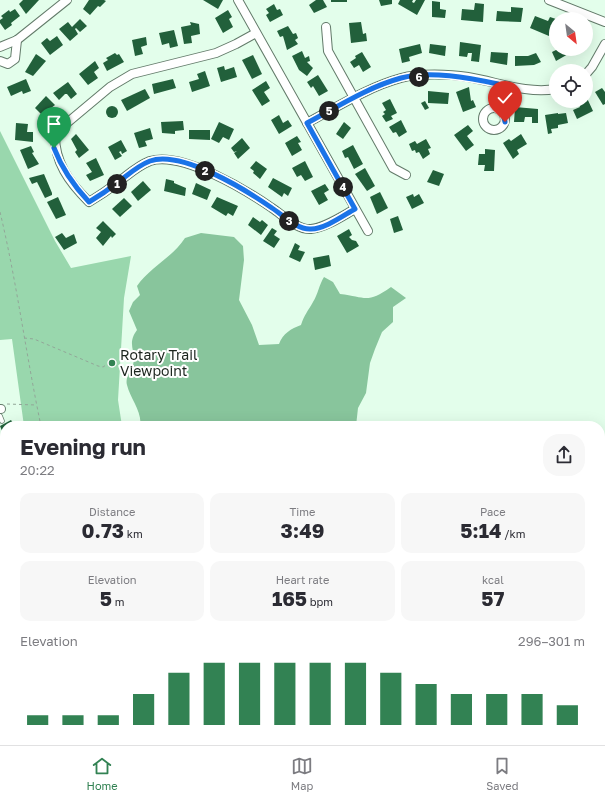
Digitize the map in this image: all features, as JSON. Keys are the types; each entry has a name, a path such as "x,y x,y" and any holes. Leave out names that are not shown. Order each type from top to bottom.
{"street":[{"path":"0,47 17,40 67,0"},
{"path":"238,0 368,231"},
{"path":"549,0 560,2 605,22"},
{"path":"326,27 328,51 393,168 406,175"},
{"path":"256,32 236,44 216,53 132,74 110,86 55,133 54,148 61,167 76,189 89,202 118,182 131,170 151,161 173,161 191,164 249,192 293,224 311,230 332,222 355,209"},
{"path":"0,61 8,64 15,59 17,40"},
{"path":"593,65 605,44"},
{"path":"307,123 372,89 402,78 433,76 468,77 528,90 549,89"},
{"path":"495,108 498,84"}],"path":[{"path":"0,212 13,264 24,338 40,421"},
{"path":"24,338 34,339 98,366 103,367 109,363"},
{"path":"2,412 36,405"}],"shaded area":[{"path":"0,131 55,241 71,268 131,256 124,298 118,400 121,421 23,421 12,339 0,340"},
{"path":"201,233 234,237 243,246 244,260 239,300 252,325 259,345 279,344 288,332 301,325 315,299 324,277 333,282 340,294 366,298 377,296 391,287 406,298 393,307 393,322 382,332 375,349 370,363 366,393 358,408 357,421 140,421 140,416 127,383 128,375 134,360 132,340 137,330 129,311 133,302 140,295 137,286 142,279 174,251 185,238"}],"building":[{"path":"23,0 39,0 26,14 19,4"},
{"path":"89,0 106,1 100,7 98,6 90,15 83,9"},
{"path":"203,0 223,0 218,9"},
{"path":"316,0 323,0 327,7 314,13 309,5"},
{"path":"331,0 347,0 347,2 331,2"},
{"path":"379,0 392,0 392,4 381,6"},
{"path":"400,0 413,0 412,2 414,3 416,0 425,0 417,15 398,4"},
{"path":"432,1 440,2 440,9 446,10 445,18 432,17"},
{"path":"475,3 484,4 483,22 461,20 462,9 474,10"},
{"path":"274,4 277,10 280,9 283,15 270,22 266,15 269,13 266,9"},
{"path":"511,7 523,8 521,22 496,21 497,11 511,12"},
{"path":"15,9 20,16 5,30 0,23 0,20 3,18 1,16 9,10 10,12"},
{"path":"228,10 232,17 229,19 233,27 223,33 215,18"},
{"path":"535,16 548,21 549,19 549,36 530,28"},
{"path":"80,19 87,26 80,32 76,28 75,29 78,34 70,41 59,29 68,22 72,27"},
{"path":"190,22 199,24 200,34 191,36 192,43 184,44 181,27 191,25"},
{"path":"361,22 363,34 366,33 367,41 351,43 349,23"},
{"path":"288,26 293,34 296,33 298,38 295,40 298,44 287,50 283,36 280,37 277,31"},
{"path":"174,30 178,46 170,48 169,43 162,45 159,33"},
{"path":"57,36 63,45 50,55 41,43 47,38 50,41"},
{"path":"146,37 147,45 141,47 143,54 135,56 132,40"},
{"path":"460,42 481,45 479,62 471,61 472,53 468,53 467,57 459,56"},
{"path":"420,44 422,53 409,57 410,61 402,63 399,49"},
{"path":"430,44 446,46 445,56 429,53"},
{"path":"302,51 305,58 309,56 310,61 307,62 313,68 307,76 299,70 292,56"},
{"path":"362,52 371,67 363,72 359,65 354,68 350,62 356,58 355,56"},
{"path":"491,52 508,53 507,65 490,62"},
{"path":"115,53 117,55 119,54 124,62 107,71 103,63 108,60 106,58"},
{"path":"536,53 541,62 534,65 515,66 515,56 528,56"},
{"path":"36,54 46,61 33,76 25,72"},
{"path":"253,55 262,74 252,79 242,60"},
{"path":"554,56 565,56 556,61"},
{"path":"95,61 99,68 94,72 98,78 88,85 79,74"},
{"path":"224,66 225,70 234,67 237,77 221,82 217,68"},
{"path":"205,71 210,86 192,92 189,82 199,79 197,74"},
{"path":"318,75 328,91 319,96 313,86 311,88 307,82"},
{"path":"26,79 31,91 23,94 22,91 11,96 7,87"},
{"path":"173,79 176,88 154,94 152,84"},
{"path":"266,81 270,88 264,92 270,101 262,106 252,90"},
{"path":"68,82 77,94 71,99 67,94 65,94 59,100 53,93"},
{"path":"469,87 471,101 473,100 476,107 463,112 456,92"},
{"path":"602,88 605,92 605,104 603,105 595,92"},
{"path":"145,89 150,98 127,111 121,100"},
{"path":"428,91 449,93 448,104 428,103"},
{"path":"46,96 55,105 42,115 35,108"},
{"path":"390,99 397,113 391,116 393,119 386,122 382,116 385,114 383,112 386,110 382,103"},
{"path":"425,101 429,108 425,110 421,103"},
{"path":"112,106 116,108 118,112 116,116 112,118 108,116 106,112 108,108"},
{"path":"515,107 538,109 538,123 532,123 532,117 525,117 524,122 514,122"},
{"path":"578,108 592,108 593,111 577,119 573,110"},
{"path":"566,113 568,123 558,125 558,128 551,129 552,133 548,134 545,115"},
{"path":"279,115 283,123 288,120 292,126 279,134 271,120"},
{"path":"401,120 407,132 399,137 396,132 393,133 389,127"},
{"path":"183,121 184,130 175,131 175,134 162,133 161,122"},
{"path":"219,122 234,129 229,140 223,137 219,143 211,139"},
{"path":"344,122 351,128 343,139 336,134"},
{"path":"16,123 28,124 27,132 33,132 33,142 15,140"},
{"path":"468,125 473,131 467,136 474,145 466,151 454,135"},
{"path":"150,128 153,139 145,141 147,146 139,148 134,133"},
{"path":"189,130 210,130 210,140 189,139"},
{"path":"76,134 89,150 79,158 75,152 77,150 71,139"},
{"path":"521,134 527,144 517,150 519,154 513,159 503,143 509,139 511,141"},
{"path":"297,136 301,142 298,143 302,150 292,156 285,143"},
{"path":"242,138 250,148 238,159 234,153 237,151 234,152 231,148"},
{"path":"426,139 431,148 428,149 430,154 423,159 419,152 416,153 415,150 412,151 409,144 415,141 417,144"},
{"path":"121,140 127,151 122,154 121,151 119,152 122,156 115,160 108,147"},
{"path":"353,145 363,164 354,169 348,157 345,158 342,151"},
{"path":"31,146 34,152 32,153 39,164 28,169 20,150"},
{"path":"485,149 495,150 494,171 484,171 485,165 478,165 479,154 485,154"},
{"path":"96,158 104,175 90,181 86,175 92,172 86,163"},
{"path":"256,161 267,169 260,179 250,168"},
{"path":"305,161 313,177 305,181 301,175 297,177 292,168"},
{"path":"365,168 375,186 367,191 355,174"},
{"path":"433,170 444,174 439,186 427,182"},
{"path":"44,174 52,193 52,195 45,198 37,182 32,184 29,178"},
{"path":"273,178 292,188 288,196 284,193 282,197 268,187"},
{"path":"166,179 174,181 174,183 186,188 185,196 164,191"},
{"path":"143,181 151,190 138,201 131,192"},
{"path":"196,183 211,190 207,200 192,194"},
{"path":"325,184 329,190 324,193 328,200 319,205 311,191"},
{"path":"380,192 388,208 377,214 370,197"},
{"path":"413,194 414,197 419,194 424,203 412,209 406,197"},
{"path":"58,197 66,215 56,219 47,202"},
{"path":"217,197 238,206 233,216 228,213 226,216 211,207"},
{"path":"124,198 132,206 120,217 112,209"},
{"path":"398,216 403,230 394,233 390,219"},
{"path":"253,217 260,222 262,220 268,225 261,235 248,225"},
{"path":"103,221 116,234 112,238 111,236 103,246 96,238 101,232 96,228"},
{"path":"272,228 277,231 274,235 280,239 274,248 263,241"},
{"path":"349,229 352,235 349,237 356,241 359,246 347,253 337,236"},
{"path":"62,233 66,238 74,234 77,243 64,250 55,237"},
{"path":"295,243 300,246 298,250 305,252 300,262 289,257"},
{"path":"329,255 331,266 315,270 313,258"}],"place":[{"name":"Rotary Trail Viewpoint","path":"112,363"}],"route":[{"path":"54,148 61,167 76,189 89,202 118,182 131,170 151,161 173,161 191,164 249,192 293,224 311,230 332,222 355,209 307,123 372,89 402,78 433,76 468,77 498,84 495,108 503,113 505,122"}]}
